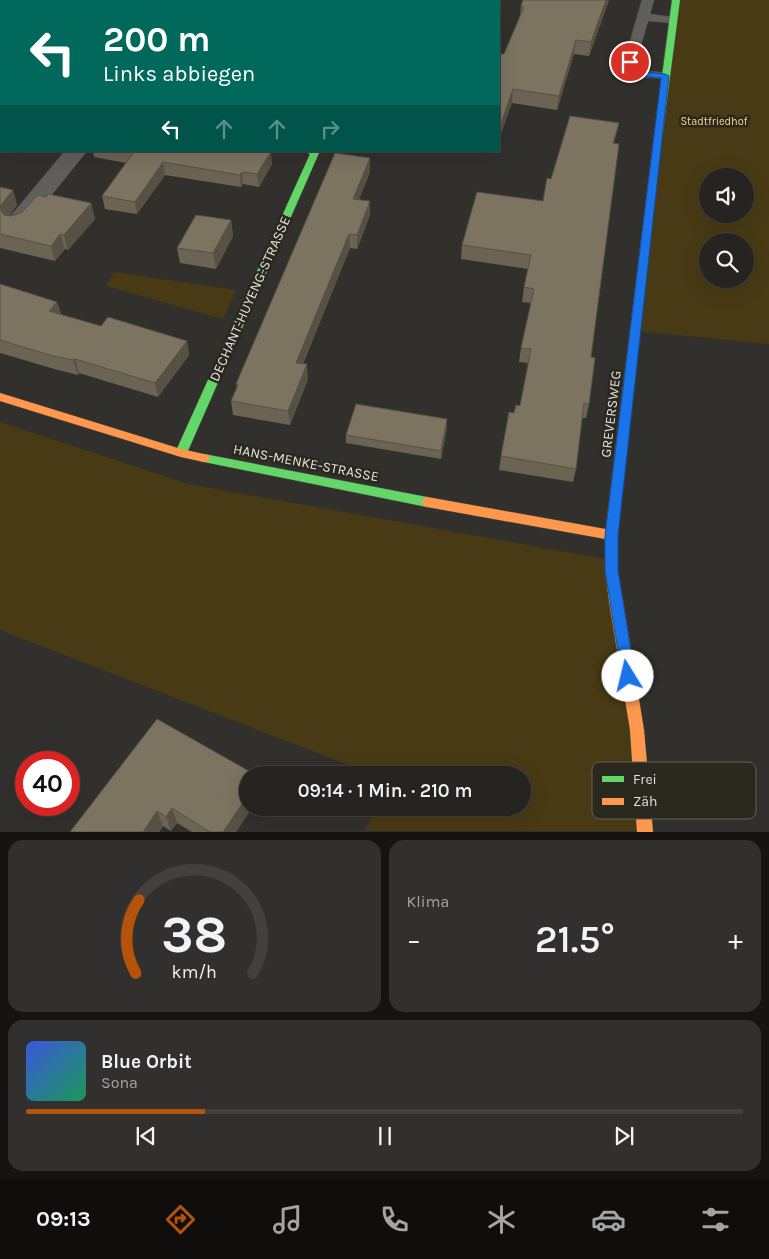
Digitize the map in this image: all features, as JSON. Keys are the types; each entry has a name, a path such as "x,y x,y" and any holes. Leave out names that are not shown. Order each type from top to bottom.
{"street":[{"name":"GREVERSWEG","path":"640,762 637,730 611,570 611,536 665,76 676,0"},
{"path":"17,223 76,152"},
{"name":"DECHANT-HUYENG-STRASSE","path":"181,453 315,153 310,152"},
{"path":"39,196 66,201"},
{"name":"HANS-MENKE-STRASSE","path":"0,397 181,453 493,515 611,536"},
{"name":"GREVERSWEG","path":"644,819 645,832"}],"lane":[{"path":"648,0 630,62 642,74 665,76"},
{"path":"644,17 672,20"}],"green space":[{"name":"Stadtfriedhof","path":"676,0 769,0 769,344 636,331"},
{"path":"114,272 236,290 223,319 106,286"},
{"path":"0,422 188,484 611,560 635,762 592,762 592,819 642,819 643,831 364,831 372,816 531,816 531,766 351,766 0,630"}],"building":[{"path":"523,0 606,0 591,42 576,40 559,96 513,89 502,121 500,121 500,54 504,54 524,7 521,6"},
{"path":"570,116 619,123 613,143 619,144 591,357 595,358 589,404 584,403 576,469 501,456 509,412 514,413 516,405 520,406 531,349 521,348 534,289 524,287 531,255 462,245 477,192 543,201 547,178 551,179"},
{"path":"134,152 271,152 257,174 242,172 240,175 163,162 135,202 102,196"},
{"path":"335,153 370,158 353,199 370,201 357,235 349,234 296,363 307,364 288,411 231,401 238,385 236,384"},
{"path":"0,187 13,190 0,206"},
{"path":"48,194 91,203 64,235 60,234 51,246 0,234 0,208 4,215 11,216 21,213 38,195 46,197"},
{"path":"196,215 231,220 213,253 177,248"},
{"path":"0,284 57,302 49,311 101,326 108,317 187,341 155,383 75,359 53,356 0,340"},
{"path":"356,404 447,419 441,451 346,435"},
{"path":"157,719 240,766 239,808 223,832 210,832 172,808 166,817 157,811 143,832 70,832"}],"traffic: fast":[{"path":"654,169 676,0"},
{"path":"181,453 315,153 310,152"},
{"path":"616,601 611,570 611,535 631,363"},
{"path":"204,458 427,502"}],"traffic: slow":[{"path":"631,363 654,169"},
{"path":"0,397 181,453 204,458"},
{"path":"427,502 611,535"},
{"path":"616,601 637,730 640,762"},
{"path":"644,819 645,832"}],"route":[{"path":"628,676 611,570 611,536 665,76 642,74 630,62"}]}
